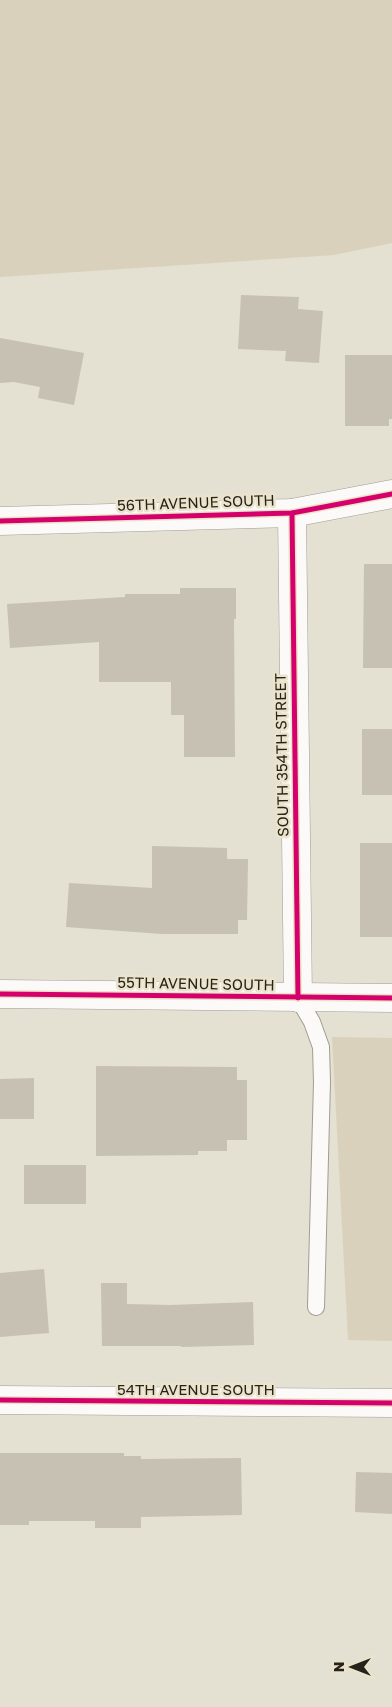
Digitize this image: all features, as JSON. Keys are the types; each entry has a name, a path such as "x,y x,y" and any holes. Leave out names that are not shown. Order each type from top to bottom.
{"street":[{"name":"56TH AVENUE SOUTH","path":"0,521 292,513 392,494"},
{"name":"SOUTH 354TH STREET","path":"292,513 298,998"},
{"name":"55TH AVENUE SOUTH","path":"0,994 392,998"},
{"name":"54TH AVENUE SOUTH","path":"0,1400 392,1403"}],"lane":[{"path":"298,998 312,1022 321,1048 322,1082 316,1307"}],"shaded area":[{"path":"0,0 392,0 392,243 334,255 0,277"},
{"path":"332,1037 392,1038 392,1341 348,1340"}],"building":[{"path":"241,295 299,297 298,309 323,311 319,363 285,361 286,351 238,349"},
{"path":"0,338 84,353 74,405 38,398 40,387 14,382 0,383"},
{"path":"345,355 392,355 392,419 389,419 389,426 345,426"},
{"path":"364,564 392,564 392,668 363,668"},
{"path":"180,588 236,588 236,619 234,619 235,757 184,757 184,715 171,715 171,682 99,682 99,642 10,648 7,604 125,597 125,594 180,594"},
{"path":"362,729 392,729 392,795 362,795"},
{"path":"360,843 392,843 392,937 360,937"},
{"path":"152,846 227,848 227,859 248,859 247,920 238,920 238,934 162,934 66,927 69,883 152,888"},
{"path":"96,1066 237,1067 237,1080 247,1080 247,1140 227,1140 227,1151 198,1151 198,1155 96,1156"},
{"path":"34,1078 34,1119 0,1119 0,1079"},
{"path":"24,1165 86,1165 86,1204 24,1204"},
{"path":"44,1269 49,1333 0,1337 0,1273"},
{"path":"101,1283 127,1283 127,1304 170,1305 253,1302 254,1345 181,1347 102,1346"},
{"path":"0,1453 124,1453 124,1456 141,1456 141,1459 241,1458 242,1515 141,1517 141,1528 95,1528 95,1521 29,1521 29,1525 0,1525"},
{"path":"356,1472 392,1473 392,1514 355,1512"}],"cycle path":[{"path":"0,521 292,513 392,494"},
{"path":"292,513 298,998"},
{"path":"0,994 392,998"},
{"path":"0,1400 392,1403"}]}
